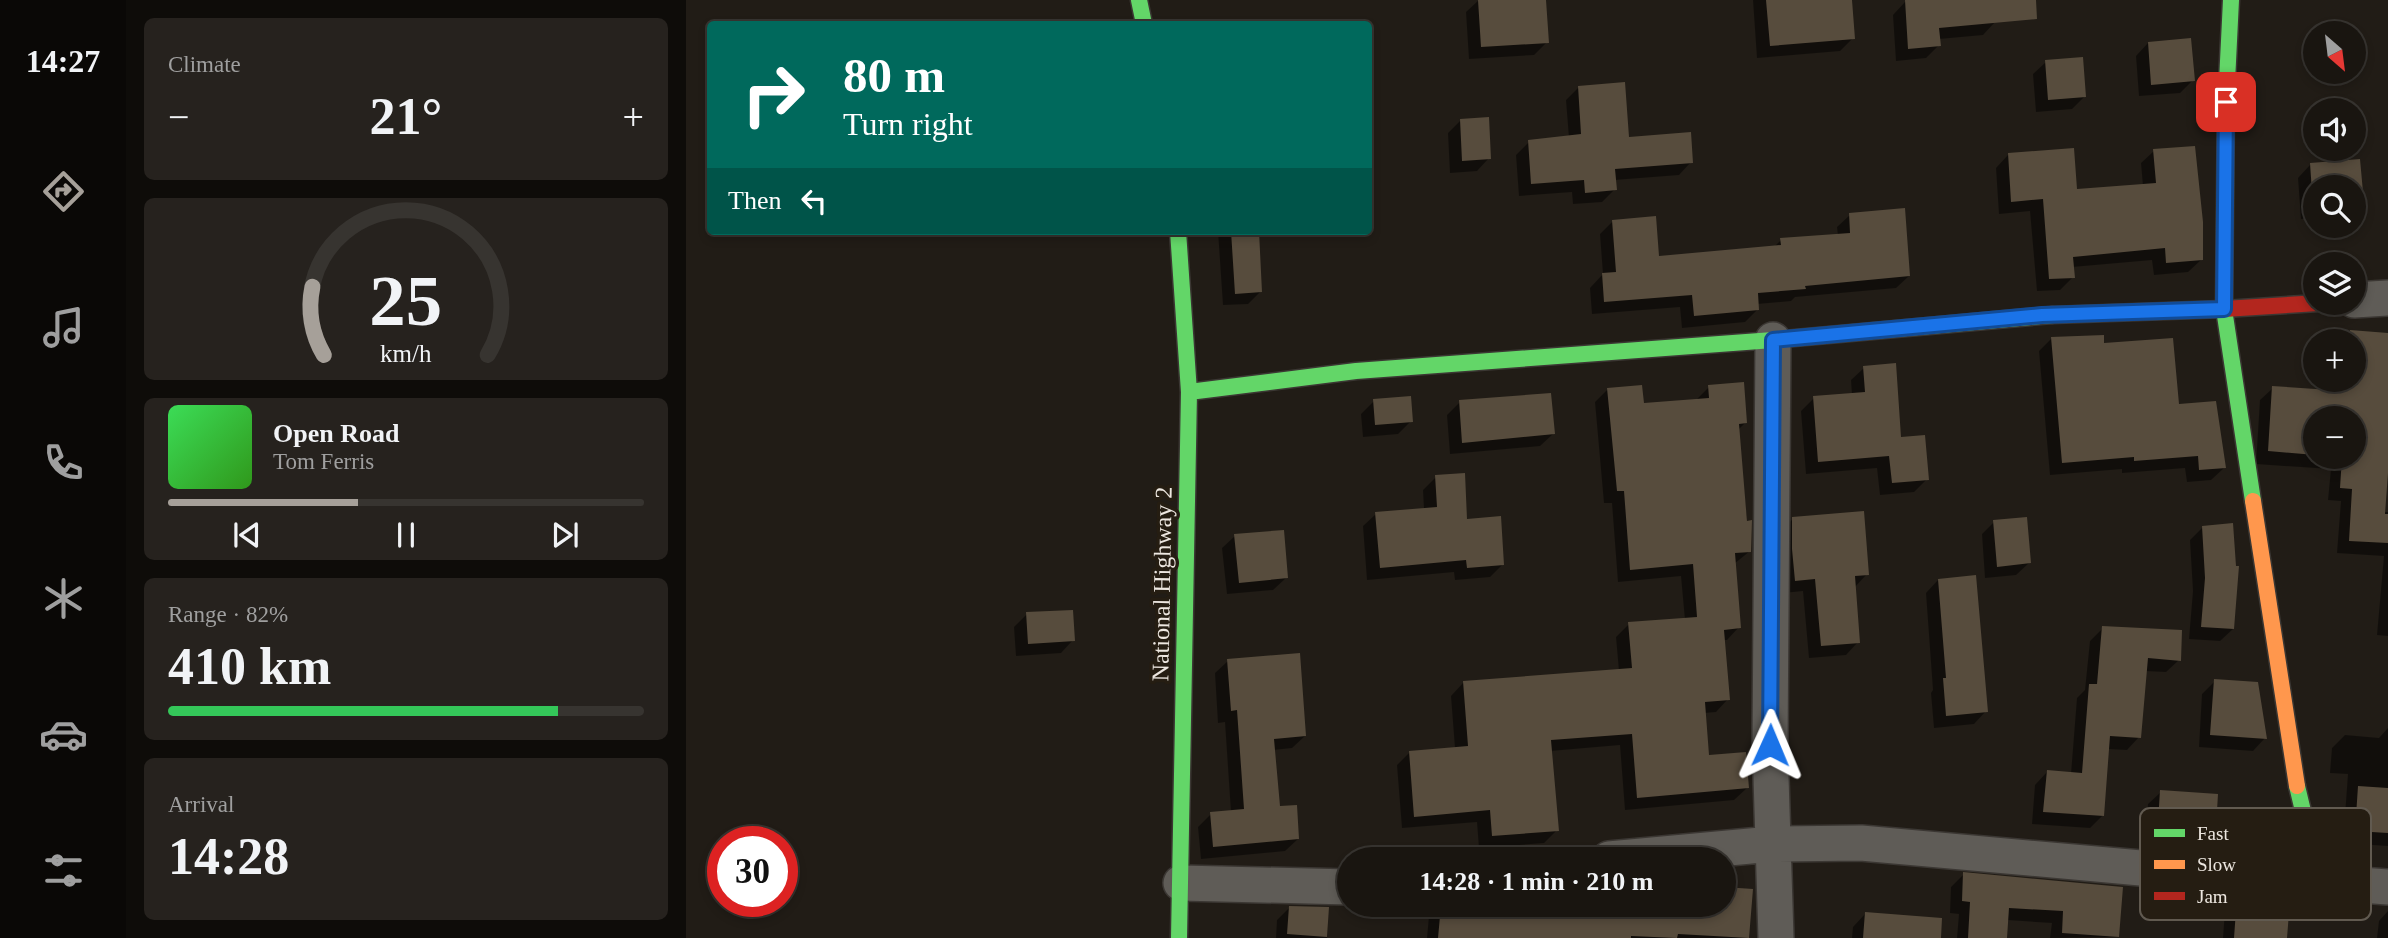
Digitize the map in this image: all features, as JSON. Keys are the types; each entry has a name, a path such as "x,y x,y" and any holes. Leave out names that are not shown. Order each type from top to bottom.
{"main road":[{"path":"1139,0 1143,21"},
{"path":"2231,0 2225,129 2224,309 2295,777 2302,808"},
{"name":"National Highway 2","path":"1178,235 1189,392 1179,938"},
{"path":"1189,392 1356,371 1773,340 2042,315 2303,304"}],"street":[{"path":"2366,299 2388,298"},
{"path":"1773,340 1770,745 1776,938"},
{"path":"1736,847 1772,844 1861,844 2140,867"},
{"path":"1181,883 1337,887"}],"building":[{"path":"1478,0 1546,0 1549,43 1481,47"},
{"path":"1766,0 1852,0 1855,39 1770,46"},
{"path":"1905,0 2036,0 2037,19 1939,28 1941,46 1908,49"},
{"path":"2191,38 2195,81 2151,85 2148,42"},
{"path":"2083,57 2086,97 2048,100 2045,60"},
{"path":"1625,82 1629,137 1691,132 1693,163 1615,169 1617,190 1585,193 1584,180 1531,184 1528,140 1581,134 1578,86"},
{"path":"1489,117 1491,159 1462,161 1460,119"},
{"path":"2195,146 2203,222 2203,260 2166,263 2165,248 2073,257 2075,278 2049,279 2043,199 2011,202 2008,153 2074,148 2077,189 2156,183 2153,149"},
{"path":"2360,161 2361,175 2311,175 2310,163"},
{"path":"1905,208 1910,276 1758,293 1759,310 1694,316 1692,295 1604,302 1602,273 1616,272 1612,220 1656,216 1659,256 1781,245 1780,238 1850,233 1849,213"},
{"path":"1231,235 1259,235 1262,292 1235,294"},
{"path":"2366,331 2388,333 2388,473 2385,514 2388,514 2388,543 2349,541 2352,489 2340,488 2341,469 2366,469 2366,406 2303,406 2303,454 2268,451 2272,386 2303,388 2303,392 2366,392"},
{"path":"2104,335 2104,343 2173,338 2179,404 2216,401 2226,468 2199,470 2198,456 2134,461 2134,457 2062,463 2051,337"},
{"path":"1896,363 1901,437 1925,435 1929,480 1892,483 1889,456 1818,462 1813,396 1865,392 1863,366"},
{"path":"1744,382 1747,423 1739,424 1747,521 1752,520 1751,552 1735,553 1741,628 1724,630 1730,700 1705,702 1709,755 1746,752 1749,788 1637,798 1632,734 1551,740 1559,831 1492,836 1490,810 1414,817 1409,751 1468,746 1463,681 1632,668 1628,622 1697,617 1693,564 1630,570 1624,491 1617,491 1607,388 1642,385 1644,403 1709,398 1708,385"},
{"path":"1551,393 1555,434 1462,443 1459,400"},
{"path":"1411,396 1413,422 1375,425 1373,399"},
{"path":"1465,473 1467,519 1501,516 1504,565 1467,568 1466,560 1380,568 1375,512 1437,507 1435,475"},
{"path":"1864,511 1869,575 1855,576 1860,643 1821,646 1815,579 1795,581 1792,517"},
{"path":"2027,517 2031,563 1997,567 1993,520"},
{"path":"2233,523 2236,566 2239,566 2234,629 2201,627 2205,578 2202,526"},
{"path":"1284,530 1288,578 1239,583 1234,534"},
{"path":"1976,575 1988,712 1946,716 1943,678 1946,678 1938,579"},
{"path":"1073,610 1075,641 1028,644 1026,612"},
{"path":"2102,626 2182,630 2181,661 2148,658 2141,738 2110,736 2104,816 2043,812 2047,770 2082,773 2089,684 2097,684"},
{"path":"1300,653 1306,736 1274,739 1280,806 1297,805 1299,839 1213,847 1210,812 1244,809 1237,710 1231,711 1227,659"},
{"path":"2214,679 2258,682 2267,739 2210,735"},
{"path":"2358,786 2388,788 2388,833 2371,832 2371,808 2357,808"},
{"path":"2160,790 2218,794 2217,808 2159,808"},
{"path":"1963,872 2123,887 2119,937 2062,933 2063,911 2009,908 2007,938 1968,938 1970,902 1962,901"},
{"path":"1736,888 1753,889 1749,938 1678,934 1677,938 1438,938 1440,917 1736,917"},
{"path":"1289,906 1329,907 1327,937 1287,934"},
{"path":"1865,912 1942,918 1941,938 1863,938"},
{"path":"2235,920 2288,920 2287,938 2234,938"}],"traffic: fast":[{"path":"1139,0 1143,21"},
{"path":"2231,0 2226,102 2224,309 2253,501"},
{"path":"1178,235 1189,392 1179,938"},
{"path":"1189,392 1356,371 1773,340 2052,315"},
{"path":"2297,786 2302,808"}],"traffic: slow":[{"path":"2253,501 2297,786"}],"traffic: jam":[{"path":"2052,315 2303,304"}],"route":[{"path":"1770,745 1773,340 2042,315 2224,309 2226,102"}]}
